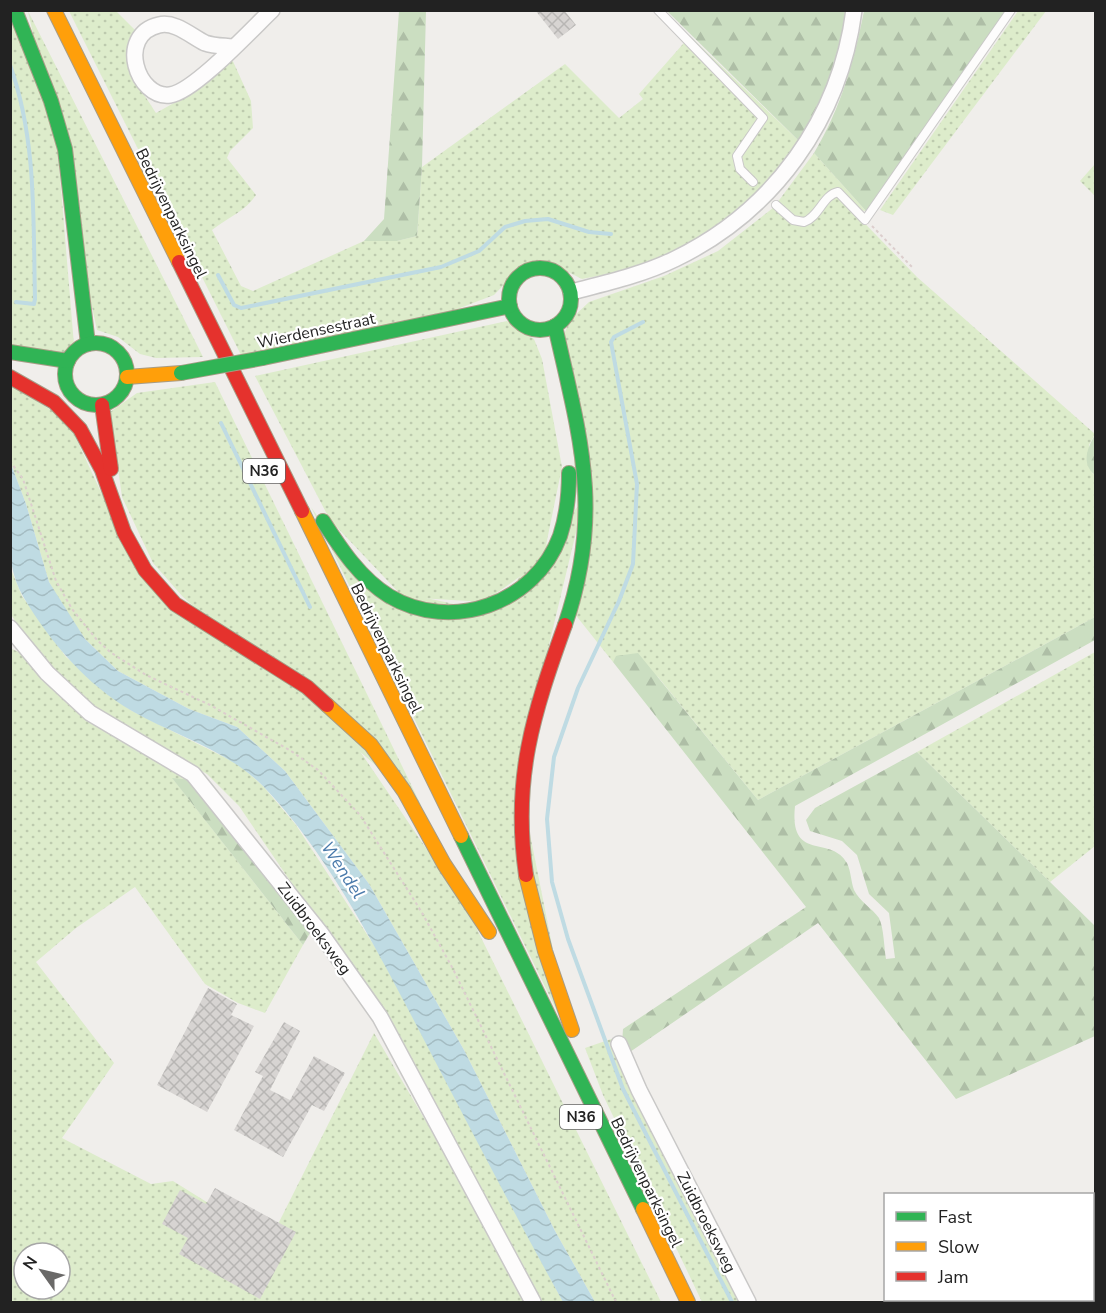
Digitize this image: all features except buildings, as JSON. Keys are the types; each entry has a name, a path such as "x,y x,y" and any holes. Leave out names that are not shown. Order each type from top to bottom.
{"main road":[{"path":"15,10 51,101 65,149 88,344"},
{"name":"Bedrijvenparksingel","path":"54,10 251,406 688,1302"},
{"path":"535,268 558,273 571,292 569,312 555,327 538,330 522,324 510,306 509,297 515,281 535,268"},
{"name":"N36","path":"194,294 272,424 323,522 355,567 381,592 401,603 424,610 453,614 486,608 526,587 546,564 561,534 569,505 570,481 566,451"},
{"name":"Wierdensestraat","path":"128,377 181,373 263,358 510,306"},
{"name":"N36","path":"555,327 585,476 587,523 584,556 576,590 529,736 520,817 530,906 582,1057 599,1121"},
{"path":"538,330 543,344"},
{"path":"88,344 108,345 116,350 127,367 128,377 120,396 102,405 82,403 74,397 65,379 68,362 80,348 88,344"},
{"path":"10,351 68,362"},
{"path":"209,358 220,379"},
{"path":"10,369 31,372"},
{"path":"10,376 54,402 80,429 95,453 115,501 124,532 145,570 175,604 308,687 371,745 404,791 444,864 492,936 422,794"},
{"path":"49,376 65,379"},
{"path":"102,405 115,501"}],"street":[{"path":"232,47 207,43 175,27 160,25 145,31 138,38 134,58 140,75 150,88 159,94 171,95 187,88 206,73 272,10"},
{"path":"571,292 612,282 674,259 715,236 758,202 797,159 824,112 842,66 854,10"},
{"name":"Zuidbroeksweg","path":"11,632 47,673 90,713 193,774 322,935 380,1017 533,1302"},
{"name":"Zuidbroeksweg","path":"619,1044 639,1090 748,1302"}],"lane":[{"path":"658,10 763,118 737,156 740,169 753,183"},
{"path":"776,205 793,220 804,222 814,217 830,195 838,192 865,220 1011,10"}],"path":[{"path":"865,220 912,267"},
{"path":"10,460 23,479 56,581 72,609 97,640 110,652 146,675 210,705 291,751 318,770 360,815 445,953 616,1302"}],"green space":[{"path":"10,11 56,129 74,345 63,353 11,349"},
{"path":"28,11 203,357 156,358 140,354 118,337 97,330"},
{"path":"69,11 116,11 136,31 130,42 129,63 137,84 156,113 188,95 231,57 251,101 253,128 230,151 227,158 256,195 242,210 212,230 241,286 253,291 364,241 397,241 417,236 422,167 565,64 619,118 643,99 639,94 690,36 801,143 770,181 733,216 694,244 634,269 582,279 550,263 536,262 520,268 494,295 447,313 241,355"},
{"path":"399,11 426,11 422,167 417,236 397,241 364,241 384,219"},
{"path":"667,11 847,11 835,71 801,143"},
{"path":"864,11 1010,11 872,208 866,211 814,153 832,119 845,84"},
{"path":"1018,11 1046,11 893,215 880,210"},
{"path":"814,153 866,211 858,210 837,192 812,218 794,218 777,203"},
{"path":"1095,164 1095,196 1080,181"},
{"path":"833,197 839,197 917,277 1095,434 1089,445 1092,473 1095,475 1095,617 758,800 658,677 617,656 613,662 574,613 584,582 564,334 571,319 589,302 664,276 718,251 773,208 792,223 806,225 819,215"},
{"path":"507,321 534,339 542,359 562,467 543,560 484,602 403,597 330,520 255,376"},
{"path":"215,382 421,805 183,597 153,563 122,497 110,412 137,393"},
{"path":"11,385 68,421 138,572 338,719 466,907 661,1302 595,1302 555,1231 464,1050 369,884 285,771 237,727 189,709 118,671 85,639 49,582 26,504 11,464"},
{"path":"1095,435 1096,475 1091,471 1087,461 1088,450"},
{"path":"584,499 518,774 571,1040 311,507 366,585 491,612"},
{"path":"10,567 22,596 66,657 130,710 238,764 263,786 296,825 379,953 563,1302 538,1302 325,932 239,806 207,774 93,710 29,646 11,614"},
{"path":"1095,617 1095,640 795,806 795,824 798,835 805,841 831,850 847,863 854,890 881,922 886,959 895,958 889,913 869,894 857,855 842,841 810,831 806,820 815,808 917,752 1095,926 1095,1036 956,1099 818,923 627,1054 622,1044 623,1029 806,907 613,662 616,656 638,653 758,800"},
{"path":"12,649 21,653 31,664 194,780 173,779 303,945 265,1013 238,1003 205,984 135,887 76,928 36,962 114,1063 62,1138 151,1184 173,1181 242,1224 272,1236 374,1033 458,1176 525,1302 11,1302"},
{"path":"1095,652 1095,846 1050,882 917,752"},
{"path":"172,778 194,780 310,933 303,945"},
{"path":"614,1038 620,1056 742,1302 702,1302 603,1095 585,1048"},
{"path":"1094,1278 1095,1280 1095,1302 951,1302 1094,1301"}],"water":[{"name":"Wendel","path":"11,464 26,504 49,582 85,639 118,671 189,709 237,727 285,771 369,884 464,1050 555,1231 595,1302 563,1302 371,939 331,873 287,813 263,786 234,763 201,744 132,711 100,689 71,661 34,614 24,598 12,567 8,533"}],"waterway":[{"path":"10,65 25,122 33,210 35,299 34,304 16,302"},
{"path":"218,275 234,305 241,308 441,267 479,251 505,227 525,221 548,219 589,232 611,234"},
{"path":"643,322 614,337 611,342 637,484 633,564 619,601 578,688 554,757 547,819 552,882 568,939 623,1089 732,1302"},
{"path":"221,423 310,607"}],"traffic: fast":[{"path":"15,10 51,101 65,149 88,344"},
{"path":"540,268 552,270 562,277 569,287 571,299 569,311 562,321 552,328 540,330 528,328 518,321 511,311 509,299 511,287 518,277 528,270 540,268"},
{"path":"263,358 510,306"},
{"path":"555,326 573,404 584,475 586,510 577,584 565,625"},
{"path":"96,343 108,345 118,352 125,362 127,374 125,386 118,396 108,403 96,405 84,403 74,396 67,386 65,374 67,362 74,352 84,345 96,343"},
{"path":"10,352 68,361"},
{"path":"181,373 263,358"},
{"path":"323,521 360,572 389,596 413,607 438,612 464,611 488,605 511,595 531,579 548,560 560,536 564,520 569,473"},
{"path":"461,836 643,1209"}],"traffic: slow":[{"path":"54,10 179,262"},
{"path":"127,377 181,373"},
{"path":"302,511 461,836"},
{"path":"327,705 371,745 404,791 444,864 489,932"},
{"path":"526,875 545,951 572,1030"},
{"path":"643,1209 688,1302"}],"traffic: jam":[{"path":"179,262 302,511"},
{"path":"10,377 54,402 80,429 102,470 124,532 145,570 175,604 307,687 327,705"},
{"path":"102,405 111,469"},
{"path":"526,875 522,840 522,808 528,747 543,688 565,625"}]}
